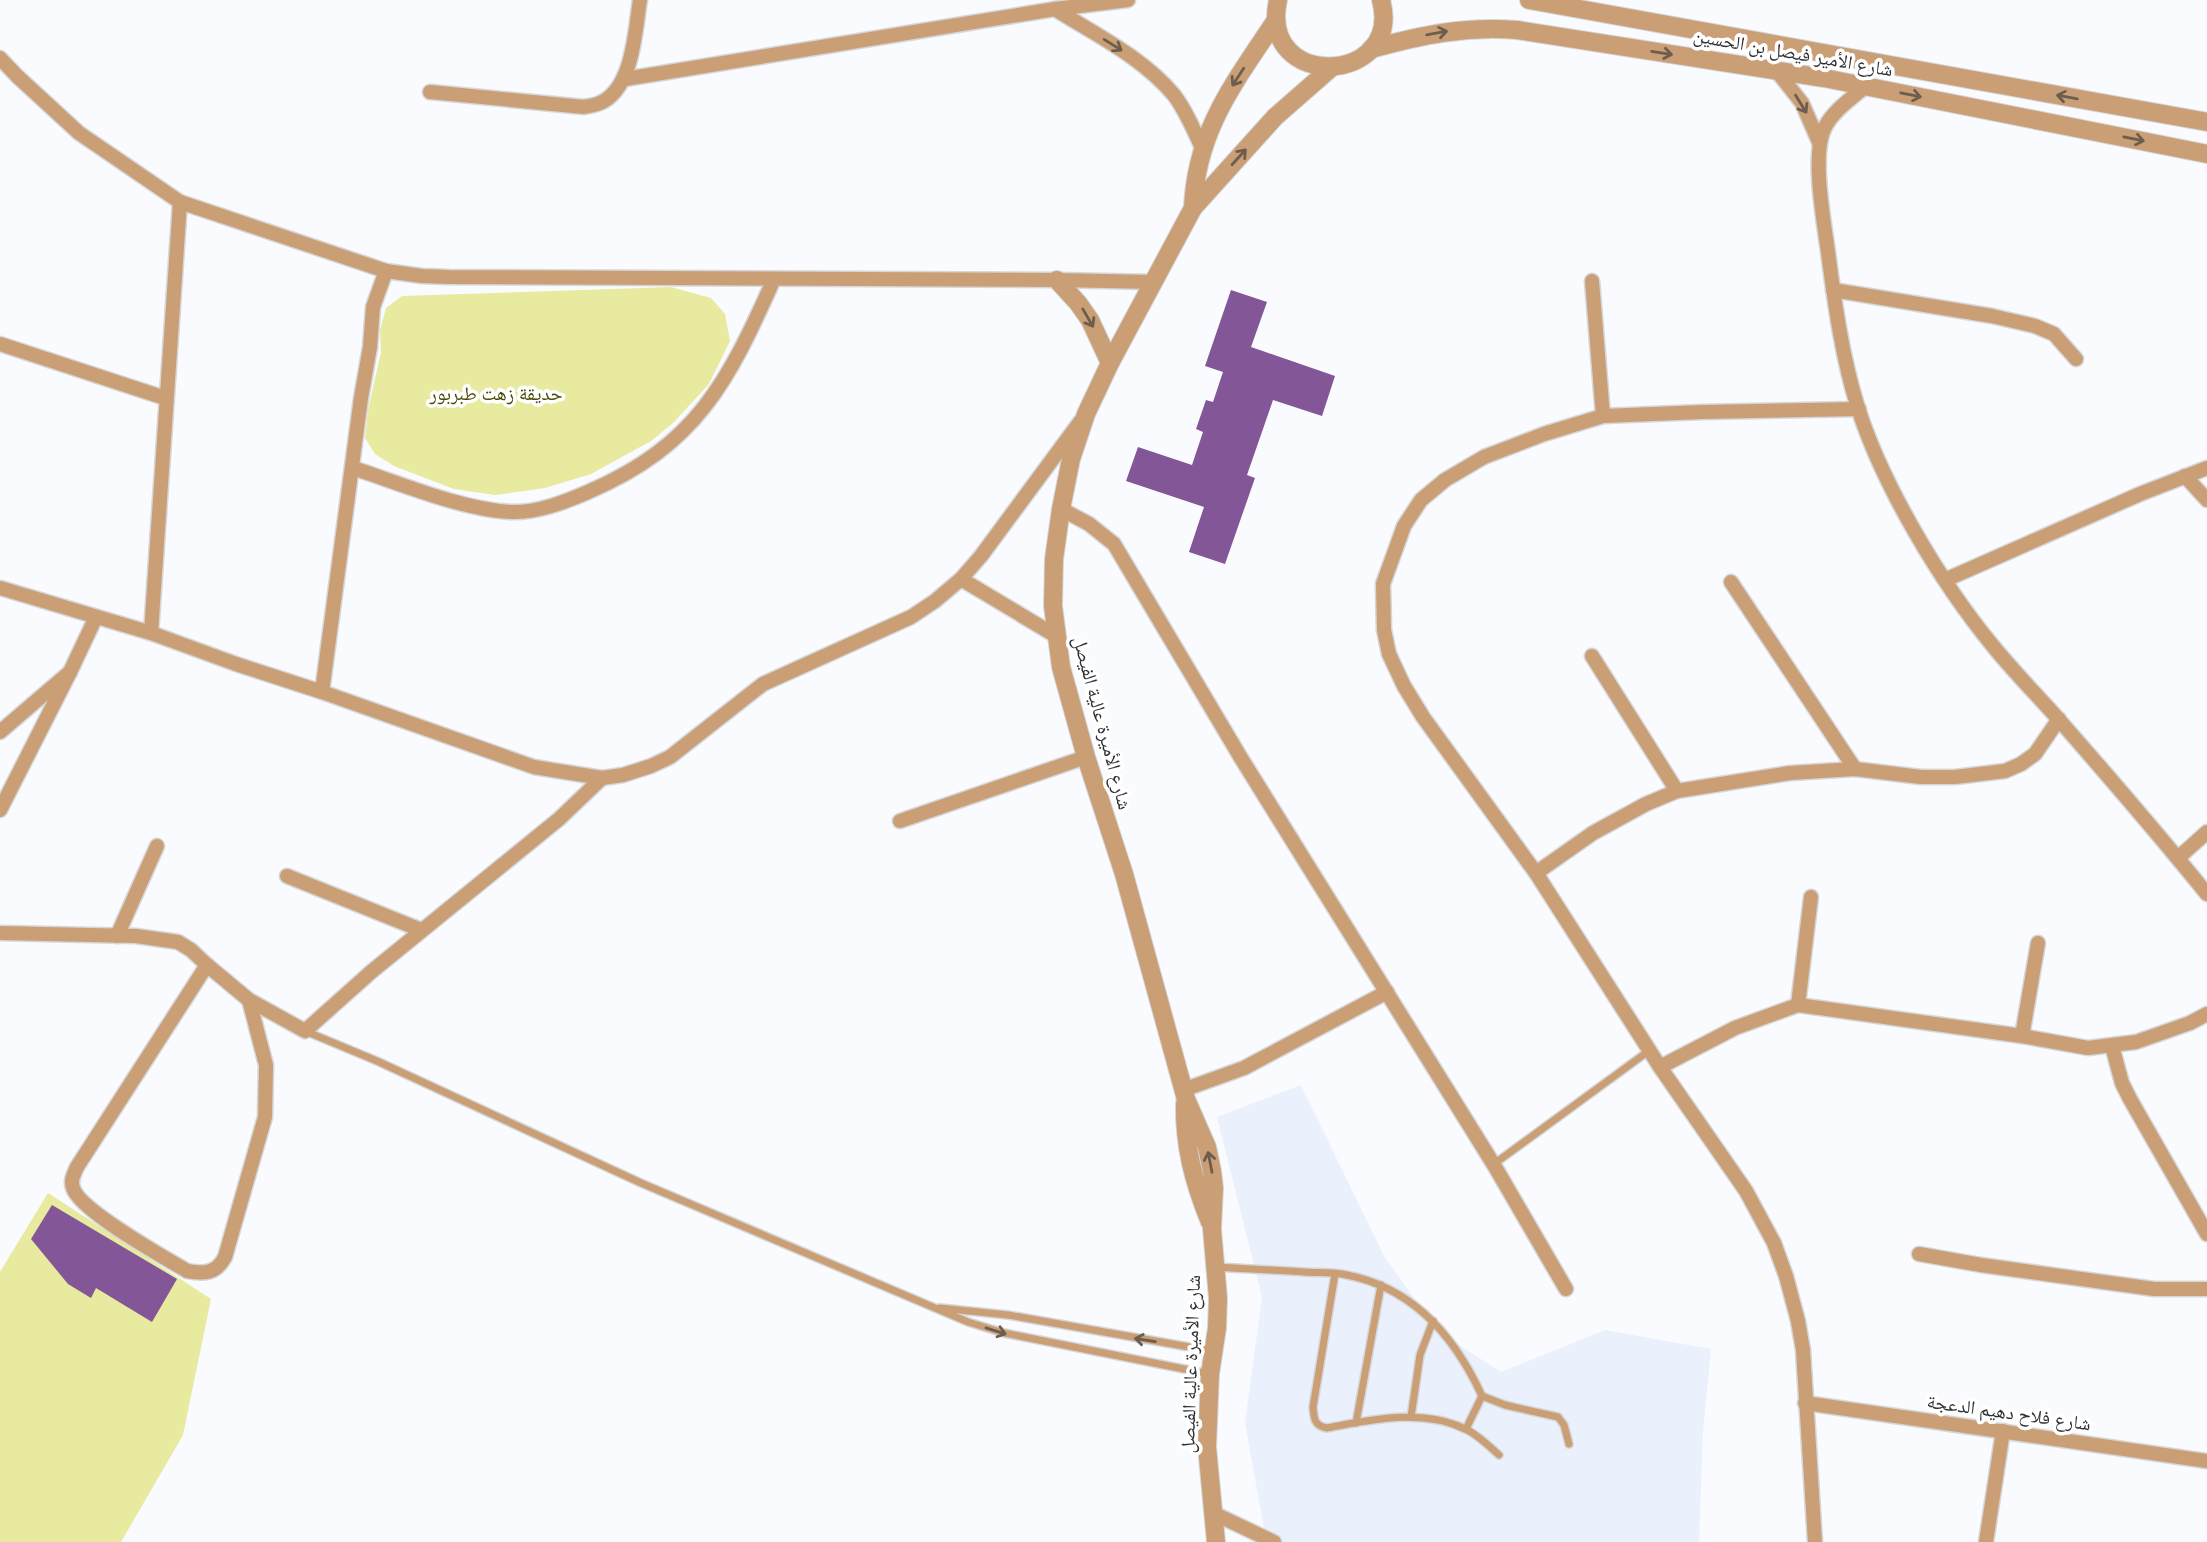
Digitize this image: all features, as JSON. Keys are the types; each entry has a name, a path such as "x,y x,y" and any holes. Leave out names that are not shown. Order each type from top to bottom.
{"street":[{"path":"430,92 584,107 600,104 613,95 625,79 640,0"},
{"path":"625,79 1055,9 1128,0"},
{"path":"1278,0 1276,20 1283,41 1290,51 1309,64 1331,68"},
{"path":"1371,49 1379,37 1383,23 1381,0"},
{"name":"شارع الأمير فيصل بن الحسين","path":"1529,0 2207,122"},
{"path":"1055,9 1156,75 1191,121 1202,148"},
{"name":"شارع الأميرة عالية الفيصل","path":"1193,208 1195,177 1202,148 1222,102 1276,20"},
{"name":"شارع الأمير فيصل بن الحسين","path":"1331,68 1346,66 1371,49 1429,34 1486,28 1517,30 1866,86 2207,154"},
{"path":"0,58 79,133 180,202 386,271 449,277 1153,282"},
{"name":"شارع الأميرة عالية الفيصل","path":"1216,1542 1207,1447 1210,1374 1217,1328 1212,1171 1207,1147 1184,1095 1124,874 1086,757 1061,667 1053,606 1054,559 1071,459 1086,414 1110,363 1193,208 1275,117 1331,68"},
{"path":"1776,71 1802,103 1819,142 1821,187 1838,330 1858,409 1896,495 1945,580 1993,646 2059,719 2207,894"},
{"path":"1819,142 1829,120 1866,86"},
{"path":"151,633 180,202"},
{"path":"322,692 370,347 373,307 386,271"},
{"path":"353,468 471,506 512,512 541,509 578,497 616,480 650,459 678,437 708,404 746,343 774,279"},
{"path":"1057,280 1090,320 1110,363"},
{"path":"1591,281 1603,416"},
{"path":"1833,290 1992,316 2035,326 2054,334 2076,359"},
{"path":"0,344 165,398"},
{"path":"1815,1542 1802,1350 1798,1321 1774,1243 1746,1191 1660,1067 1536,873 1423,717 1404,686 1389,653 1384,630 1383,584 1404,526 1421,500 1445,480 1484,457 1544,434 1603,416 1858,409"},
{"path":"0,588 151,633 534,767 602,778 623,775 670,757 762,684 911,617 935,601 961,579 981,556 1086,414"},
{"path":"1945,580 2207,468"},
{"path":"2185,476 2207,500"},
{"path":"1061,509 1098,530 1114,544 1241,758 1494,1165 1566,1290"},
{"path":"961,579 1056,636"},
{"path":"1731,582 1855,769"},
{"path":"0,810 96,617"},
{"path":"1592,656 1677,791"},
{"path":"0,732 70,672"},
{"path":"1536,873 1592,833 1677,791 1790,773 1855,769 1921,777 1955,777 2005,771 2035,754 2059,719"},
{"path":"900,821 1086,757"},
{"path":"0,933 136,936 178,942 249,1000 305,1031 421,930 559,819 602,778"},
{"path":"2178,858 2207,832"},
{"path":"117,936 157,846"},
{"path":"287,876 421,930"},
{"path":"1798,1005 1811,897"},
{"path":"2022,1036 2038,943"},
{"path":"206,965 77,1167 72,1180 79,1200 104,1219 187,1270 201,1273 213,1271 225,1257 265,1116 266,1065 249,1000"},
{"path":"1184,1095 1244,1068 1387,992"},
{"path":"1660,1067 1735,1028 1798,1005 2022,1036 2088,1048 2136,1042 2207,1014"},
{"path":"2112,1046 2122,1083 2130,1099 2207,1234"},
{"path":"1919,1254 2154,1289 2207,1289"},
{"name":"شارع فلاح دهيم الدعجة","path":"1805,1403 2207,1461"},
{"path":"1986,1542 2004,1431"},
{"path":"1213,1513 1274,1542"}],"lane":[{"path":"305,1031 377,1061 641,1183 932,1308 1004,1333 1210,1374"},
{"path":"1494,1165 1650,1050"},
{"path":"1217,1267 1346,1275 1381,1285 1410,1301 1433,1321 1469,1367 1482,1396 1505,1405 1558,1417 1564,1425 1569,1444"},
{"path":"1335,1274 1313,1407 1314,1418 1320,1427 1411,1417 1435,1419 1466,1429 1499,1455"},
{"path":"1356,1423 1381,1285"},
{"path":"932,1308 1008,1315 1213,1352"},
{"path":"1411,1417 1420,1355 1433,1321"},
{"path":"1466,1429 1482,1396"}],"shaded area":[{"path":"1301,1085 1384,1256 1437,1331 1501,1372 1605,1330 1711,1349 1703,1431 1699,1542 1266,1540 1245,1423 1262,1297 1217,1117"}],"green space":[{"name":"حديقة زهت طبربور","path":"671,287 711,298 725,314 730,341 709,384 673,423 651,441 591,474 545,488 495,495 454,489 394,466 375,454 365,438 368,410 381,352 380,330 386,308 402,296"},
{"path":"48,1193 211,1299 183,1435 121,1542 0,1542 0,1272"}],"building":[{"path":"1231,290 1267,302 1251,347 1335,376 1322,416 1273,400 1247,475 1255,478 1225,564 1189,552 1204,507 1126,481 1138,447 1192,465 1203,432 1196,429 1206,400 1213,402 1223,372 1205,366"},
{"path":"52,1205 177,1279 152,1322 96,1288 91,1298 68,1284 31,1239"}]}
